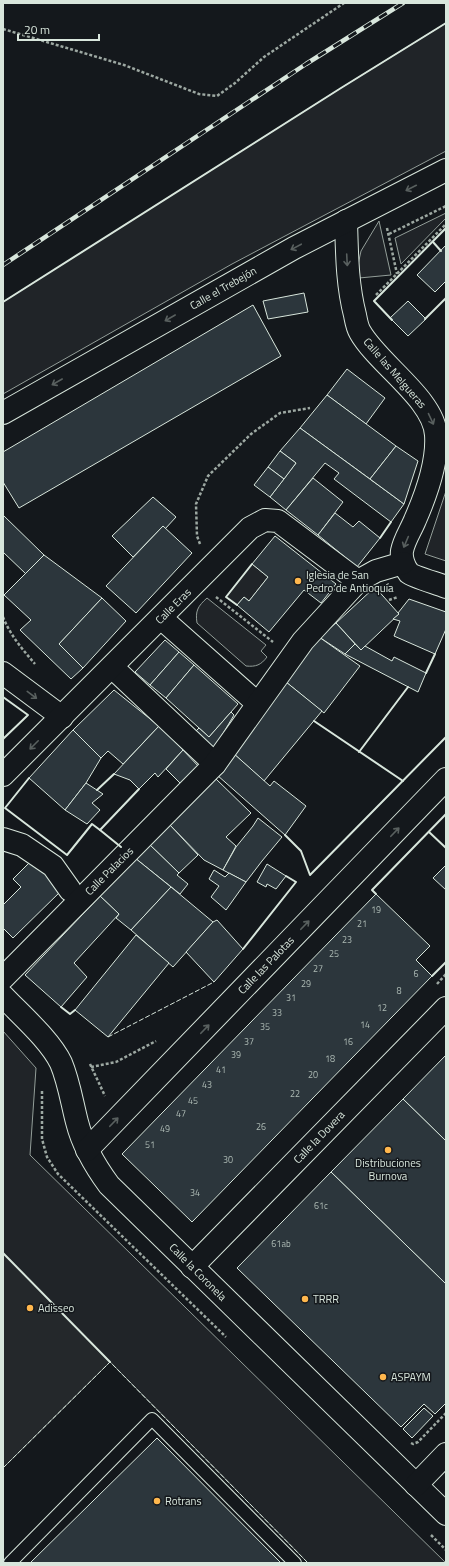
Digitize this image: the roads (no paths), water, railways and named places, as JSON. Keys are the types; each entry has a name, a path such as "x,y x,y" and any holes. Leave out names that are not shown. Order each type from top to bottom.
{"street":[{"name":"Calle el Trebejón","path":"3,413 294,248 446,170"},
{"name":"Calle las Melgueras","path":"346,221 347,262 350,295 359,331 373,350 404,382 426,409 433,419 436,434 436,452 433,466 420,509 402,551 403,563"},
{"name":"Calle Eras","path":"3,776 250,528 266,520 278,521 358,581"},
{"name":"Calle Palacios","path":"3,978 215,764 257,703 303,641 358,581 376,571 403,563"},
{"path":"403,563 410,574 446,586"},
{"path":"161,618 257,703"},
{"path":"112,667 215,764"},
{"path":"3,673 62,717"},
{"name":"Calle las Palotas","path":"87,1150 446,779"},
{"path":"3,839 22,845 53,866 70,890"},
{"name":"Calle la Coronela","path":"3,996 52,1047 61,1063 69,1085 77,1124 87,1150 96,1167 109,1185 446,1514"},
{"name":"Calle la Dovera","path":"192,1267 446,1008"},
{"path":"416,1485 446,1454"}],"lane":[{"path":"10,1563 152,1419 295,1563"}],"railway":[{"path":"3,265 306,64 403,3"}],"place":[{"name":"Iglesia de San Pedro de Antioquía","path":"298,581"},
{"name":"Distribuciones Burnova","path":"388,1150"},
{"name":"TRRR","path":"305,1299"},
{"name":"Adisseo","path":"30,1308"},
{"name":"ASPAYM","path":"383,1377"},
{"name":"Rotrans","path":"157,1501"}]}
